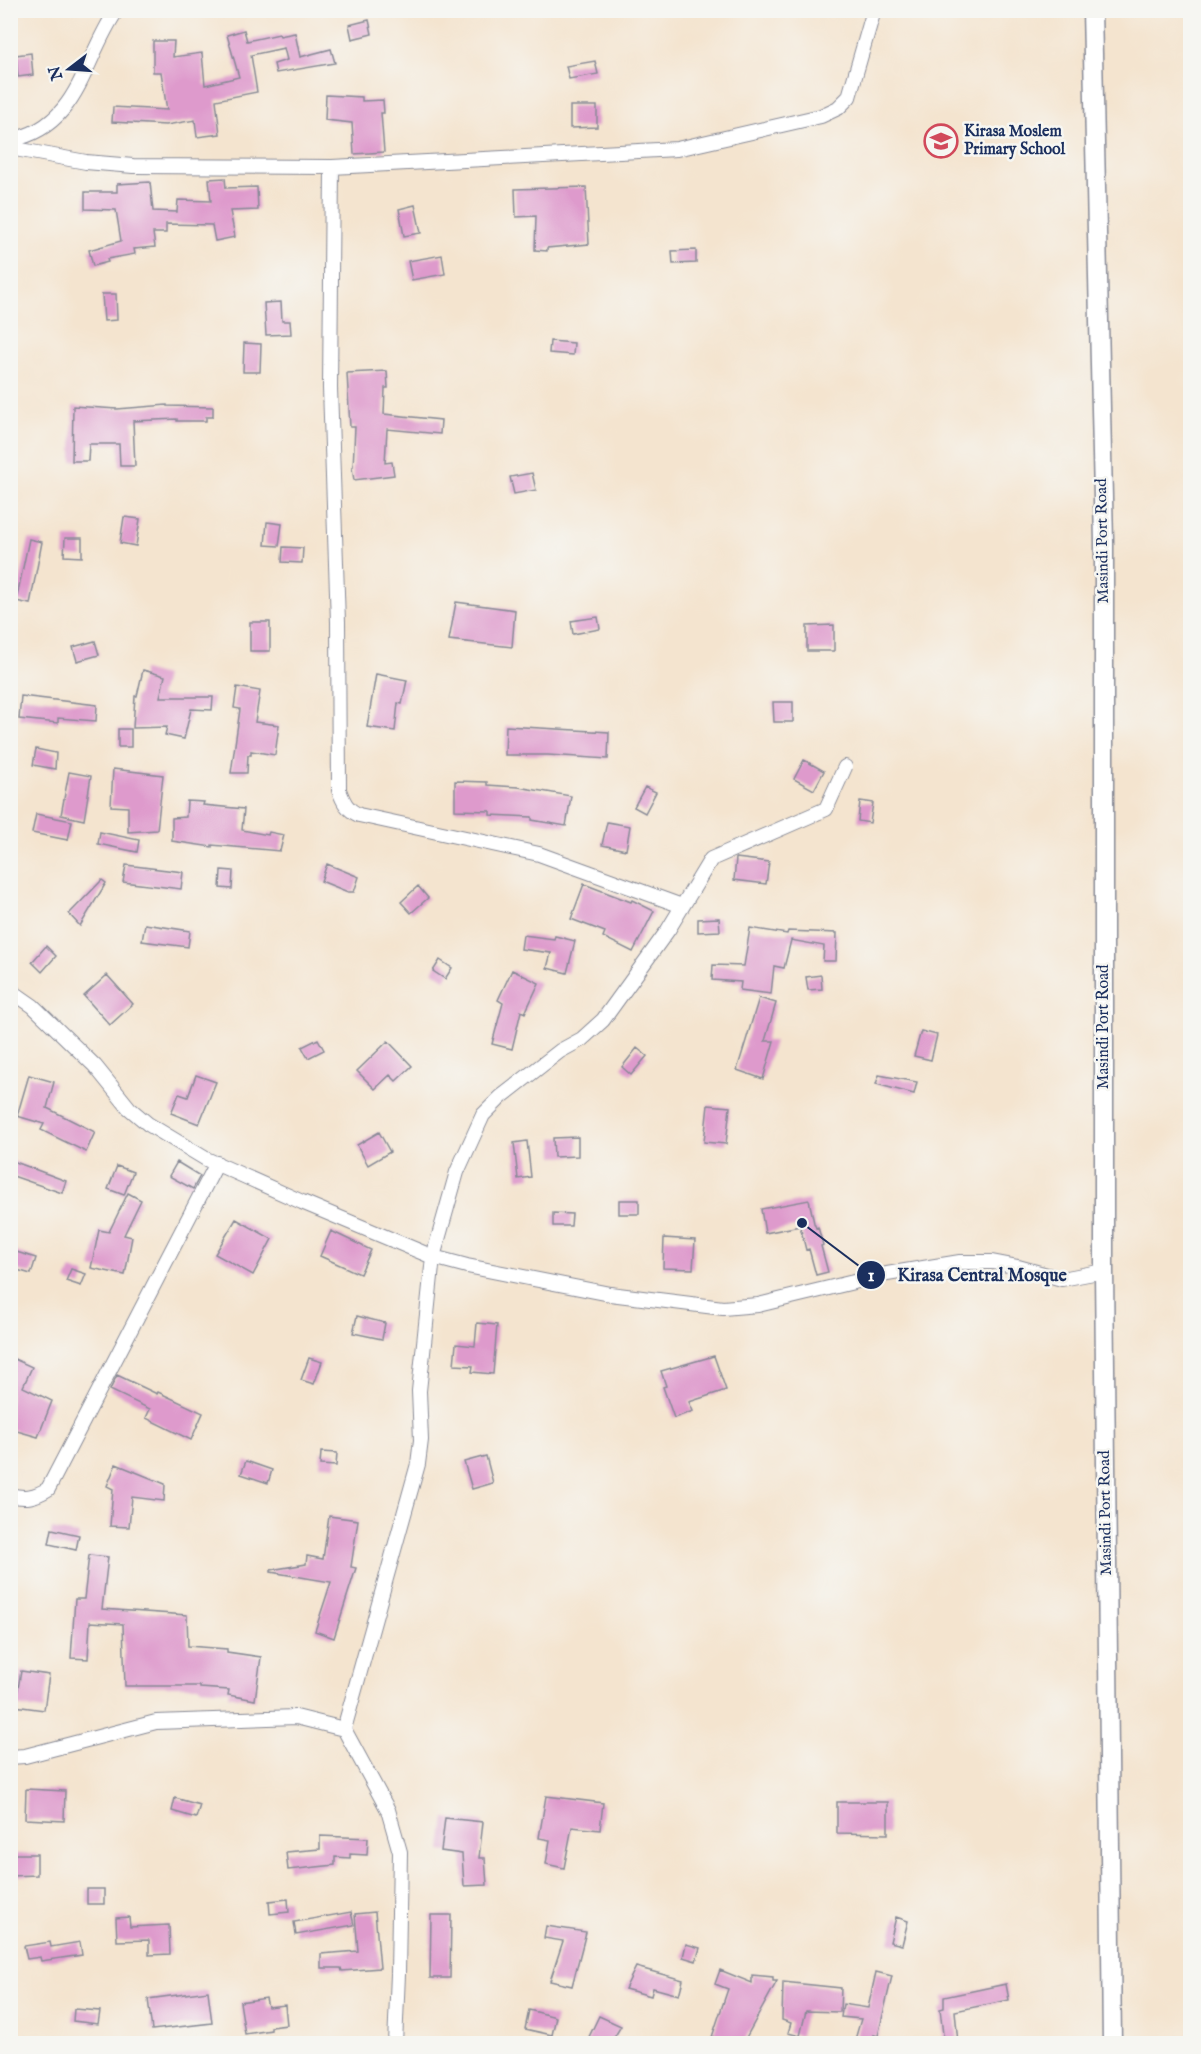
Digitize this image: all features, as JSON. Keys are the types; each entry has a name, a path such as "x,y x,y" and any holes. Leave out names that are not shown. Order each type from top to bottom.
{"main road":[{"name":"Masindi Port Road","path":"1092,10 1104,542 1104,1270 1112,2043"}],"street":[{"path":"10,140 38,131 69,104 105,28 117,10"},
{"path":"10,148 86,162 133,166 332,167 677,149 821,116 838,108 849,97 874,10"},
{"path":"332,167 330,388 338,622 339,790 344,802 351,812 359,815 539,854 682,906"},
{"path":"395,2043 400,1852 387,1810 344,1730 418,1464 421,1440 419,1391 433,1257 457,1172 483,1115 501,1096 560,1051 582,1039 603,1020 668,930 711,859 826,809 845,767"},
{"path":"10,990 33,1006 95,1066 114,1091 142,1119 217,1164 433,1257 502,1275 610,1294 723,1308 759,1305 887,1274 960,1262 992,1262 1062,1279 1104,1270"},
{"path":"10,1495 23,1498 37,1496 48,1489 217,1164"},
{"path":"10,1757 25,1756 156,1722 296,1717 344,1730"}],"building":[{"path":"369,20 372,34 352,39 349,25"},
{"path":"244,30 247,41 295,33 300,57 331,49 335,63 276,73 274,64 287,60 284,48 251,55 257,92 216,100 220,134 197,137 195,120 166,125 112,122 113,107 167,110 161,72 153,72 153,41 174,41 173,57 202,53 205,85 239,77 227,35"},
{"path":"31,53 33,75 18,77 16,55"},
{"path":"595,61 598,74 569,79 566,66"},
{"path":"326,95 362,97 362,101 383,100 384,113 381,113 384,152 354,154 352,123 325,120"},
{"path":"570,106 597,106 597,127 570,128"},
{"path":"225,178 226,188 257,187 258,210 230,211 235,237 215,241 212,225 166,224 166,233 153,233 155,247 134,249 135,254 107,259 108,262 93,266 89,250 121,241 116,210 85,209 85,192 117,192 117,184 150,182 153,211 177,212 178,200 211,201 209,179"},
{"path":"586,187 589,244 547,248 547,251 535,250 536,216 516,217 515,189"},
{"path":"415,205 421,233 404,236 399,209"},
{"path":"696,250 696,263 673,264 672,251"},
{"path":"442,255 445,274 412,280 408,261"},
{"path":"102,294 116,294 117,320 104,321"},
{"path":"281,302 282,321 290,321 291,334 266,335 264,303"},
{"path":"550,341 574,343 573,355 549,353"},
{"path":"244,343 261,344 260,372 243,372"},
{"path":"387,371 388,388 385,388 384,414 441,420 440,434 387,429 385,463 392,462 394,475 354,480 352,468 355,427 350,427 347,373"},
{"path":"167,405 213,407 213,417 206,417 206,421 177,421 177,419 133,421 135,466 120,466 119,444 89,444 88,461 72,461 73,406 117,409"},
{"path":"532,473 536,490 514,494 510,477"},
{"path":"124,517 140,519 136,546 120,543"},
{"path":"267,522 282,524 279,546 265,545"},
{"path":"65,538 82,538 82,557 64,556"},
{"path":"29,539 42,542 30,604 16,601"},
{"path":"283,547 303,548 302,563 282,562"},
{"path":"456,602 515,610 512,647 449,640"},
{"path":"598,617 600,629 573,634 571,621"},
{"path":"250,622 270,622 270,651 250,651"},
{"path":"834,625 834,651 807,651 807,626"},
{"path":"95,641 99,655 77,661 73,647"},
{"path":"143,670 165,676 160,697 213,697 212,710 191,709 184,739 165,735 167,727 133,728 135,696 137,696"},
{"path":"376,674 407,680 402,704 398,703 395,731 367,727"},
{"path":"237,687 260,691 255,722 279,725 275,755 251,751 251,755 248,755 247,773 231,773 240,709 234,708"},
{"path":"21,696 97,705 96,721 58,718 58,723 19,719"},
{"path":"773,702 793,702 793,722 774,722"},
{"path":"506,726 609,732 608,759 505,755"},
{"path":"118,729 131,729 131,747 118,747"},
{"path":"36,749 56,753 55,769 33,765"},
{"path":"804,760 824,771 814,790 794,779"},
{"path":"113,769 163,775 157,830 128,832 128,807 111,806"},
{"path":"69,772 91,776 84,820 61,815"},
{"path":"455,781 487,782 487,785 518,787 571,796 566,826 532,820 532,817 490,815 490,811 455,810"},
{"path":"645,787 656,792 645,813 634,807"},
{"path":"187,801 244,809 242,830 268,835 269,832 284,835 280,851 212,845 212,847 172,841 172,818 186,817"},
{"path":"860,801 873,803 870,823 858,821"},
{"path":"36,814 72,821 68,840 32,833"},
{"path":"607,822 630,826 626,850 602,845"},
{"path":"100,832 139,840 137,852 98,844"},
{"path":"736,858 769,862 766,884 734,880"},
{"path":"327,864 359,877 354,892 348,892 321,881"},
{"path":"126,865 183,872 181,889 123,882"},
{"path":"221,870 233,871 232,889 220,888"},
{"path":"102,880 106,883 80,926 69,914"},
{"path":"584,884 631,902 632,900 654,911 633,952 603,937 605,932 571,919"},
{"path":"418,886 428,898 411,913 401,902"},
{"path":"719,918 720,931 698,932 698,919"},
{"path":"145,924 190,931 188,947 142,941"},
{"path":"750,928 787,934 788,931 837,933 836,961 823,961 824,946 791,940 784,968 774,966 771,994 740,990 741,982 712,980 713,965 744,966"},
{"path":"523,935 554,939 555,936 575,941 567,973 547,968 551,953 521,949"},
{"path":"46,946 56,956 42,972 32,962"},
{"path":"440,960 452,968 445,979 433,971"},
{"path":"512,970 539,983 525,1013 521,1011 512,1049 492,1044 503,1003 498,1000"},
{"path":"107,975 133,1004 110,1025 84,996"},
{"path":"821,975 822,989 808,990 806,977"},
{"path":"759,998 776,1003 765,1041 774,1041 763,1079 737,1070"},
{"path":"921,1031 937,1035 931,1060 914,1056"},
{"path":"318,1039 324,1050 308,1058 302,1047"},
{"path":"388,1041 412,1066 396,1081 390,1075 375,1089 357,1071"},
{"path":"637,1048 647,1056 631,1075 622,1067"},
{"path":"29,1075 54,1082 47,1108 95,1132 86,1152 41,1130 44,1124 17,1116"},
{"path":"196,1075 216,1082 199,1124 171,1113 179,1094 188,1097"},
{"path":"879,1075 917,1082 914,1094 876,1084"},
{"path":"708,1105 730,1107 726,1144 704,1142"},
{"path":"379,1132 390,1152 368,1165 357,1145"},
{"path":"578,1137 578,1156 554,1157 553,1138"},
{"path":"527,1141 531,1177 518,1179 514,1143"},
{"path":"10,1160 66,1181 62,1193 10,1175"},
{"path":"177,1162 200,1176 193,1189 169,1176"},
{"path":"117,1166 133,1172 124,1195 108,1189"},
{"path":"128,1193 141,1200 124,1235 132,1237 125,1275 91,1268 99,1230 109,1232"},
{"path":"619,1200 639,1200 639,1214 619,1214"},
{"path":"809,1200 814,1223 816,1228 818,1227 823,1245 821,1246 828,1272 816,1275 800,1226 765,1233 761,1209"},
{"path":"553,1213 572,1214 571,1226 553,1226"},
{"path":"236,1219 272,1239 253,1275 215,1254"},
{"path":"331,1231 371,1250 360,1274 320,1256"},
{"path":"664,1238 695,1240 693,1269 663,1268"},
{"path":"10,1250 36,1258 31,1274 10,1268"},
{"path":"71,1269 86,1274 81,1286 66,1281"},
{"path":"357,1316 385,1323 382,1339 353,1333"},
{"path":"477,1323 497,1325 493,1374 472,1372 473,1366 454,1365 456,1344 475,1346"},
{"path":"714,1356 726,1390 689,1402 693,1411 674,1418 663,1387 666,1386 661,1371"},
{"path":"10,1357 32,1367 23,1387 52,1401 38,1437 10,1429"},
{"path":"309,1358 322,1362 314,1384 301,1380"},
{"path":"117,1375 203,1413 191,1440 146,1418 150,1409 110,1390"},
{"path":"321,1452 337,1453 336,1466 320,1465"},
{"path":"486,1456 493,1483 472,1489 464,1462"},
{"path":"246,1461 272,1470 268,1483 241,1474"},
{"path":"116,1464 165,1484 164,1501 132,1497 129,1527 110,1526 113,1489 107,1486"},
{"path":"329,1516 358,1520 351,1567 356,1568 334,1638 315,1631 331,1582 271,1572 271,1570 306,1564 307,1556 323,1559"},
{"path":"52,1529 79,1535 76,1550 49,1544"},
{"path":"89,1555 108,1557 102,1609 187,1615 188,1646 227,1649 227,1652 261,1657 255,1700 228,1695 229,1690 200,1688 200,1686 125,1686 123,1624 90,1622 88,1659 71,1658 75,1599 84,1599"},
{"path":"21,1671 49,1675 44,1710 15,1706"},
{"path":"26,1789 65,1791 64,1821 25,1819"},
{"path":"546,1796 603,1803 600,1830 572,1827 564,1868 546,1864 550,1840 539,1838"},
{"path":"175,1798 200,1805 196,1818 172,1811"},
{"path":"837,1802 888,1802 888,1834 837,1833"},
{"path":"445,1818 483,1822 479,1858 485,1858 487,1885 464,1886 462,1854 441,1851"},
{"path":"320,1836 368,1838 367,1855 350,1854 350,1858 335,1857 335,1865 288,1870 286,1852 320,1849"},
{"path":"10,1854 37,1854 37,1875 10,1876"},
{"path":"87,1889 104,1889 104,1904 87,1904"},
{"path":"288,1899 289,1912 270,1914 269,1901"},
{"path":"351,1912 354,1925 296,1935 294,1922"},
{"path":"375,1912 380,1968 342,1971 341,1968 321,1968 321,1954 358,1951 355,1914"},
{"path":"431,1915 451,1915 450,1978 430,1978"},
{"path":"129,1917 130,1927 169,1925 170,1954 149,1955 149,1940 117,1941 116,1918"},
{"path":"896,1917 908,1921 902,1945 890,1942"},
{"path":"546,1926 586,1932 572,1986 550,1981 563,1941 544,1938"},
{"path":"50,1942 51,1947 80,1942 82,1955 41,1961 40,1957 27,1959 24,1946"},
{"path":"686,1944 700,1948 696,1961 683,1957"},
{"path":"636,1967 683,1980 679,1995 653,1988 651,1996 625,1989"},
{"path":"720,1970 752,1983 752,1975 773,1977 773,1981 777,1981 743,2043 710,2043 728,1989 715,1984"},
{"path":"876,1972 892,1976 878,2036 874,2035 872,2043 854,2043 861,2019 841,2017 843,2004 868,2008"},
{"path":"783,1982 841,1988 840,2012 806,2011 800,2036 788,2033 791,2023 782,2020"},
{"path":"1006,1984 1009,2000 955,2011 958,2043 944,2043 940,2009 944,2008 944,1997"},
{"path":"208,1991 212,2023 152,2030 148,1999"},
{"path":"266,1998 268,2007 285,2005 287,2025 245,2034 240,2002"},
{"path":"74,2009 100,2011 98,2024 73,2021"},
{"path":"529,2010 556,2017 552,2035 525,2029"},
{"path":"599,2016 621,2026 611,2043 586,2043"}],"place":[{"name":"Kirasa Moslem Primary School","path":"941,141"},
{"name":"Kirasa Central Mosque","path":"802,1223"}]}
